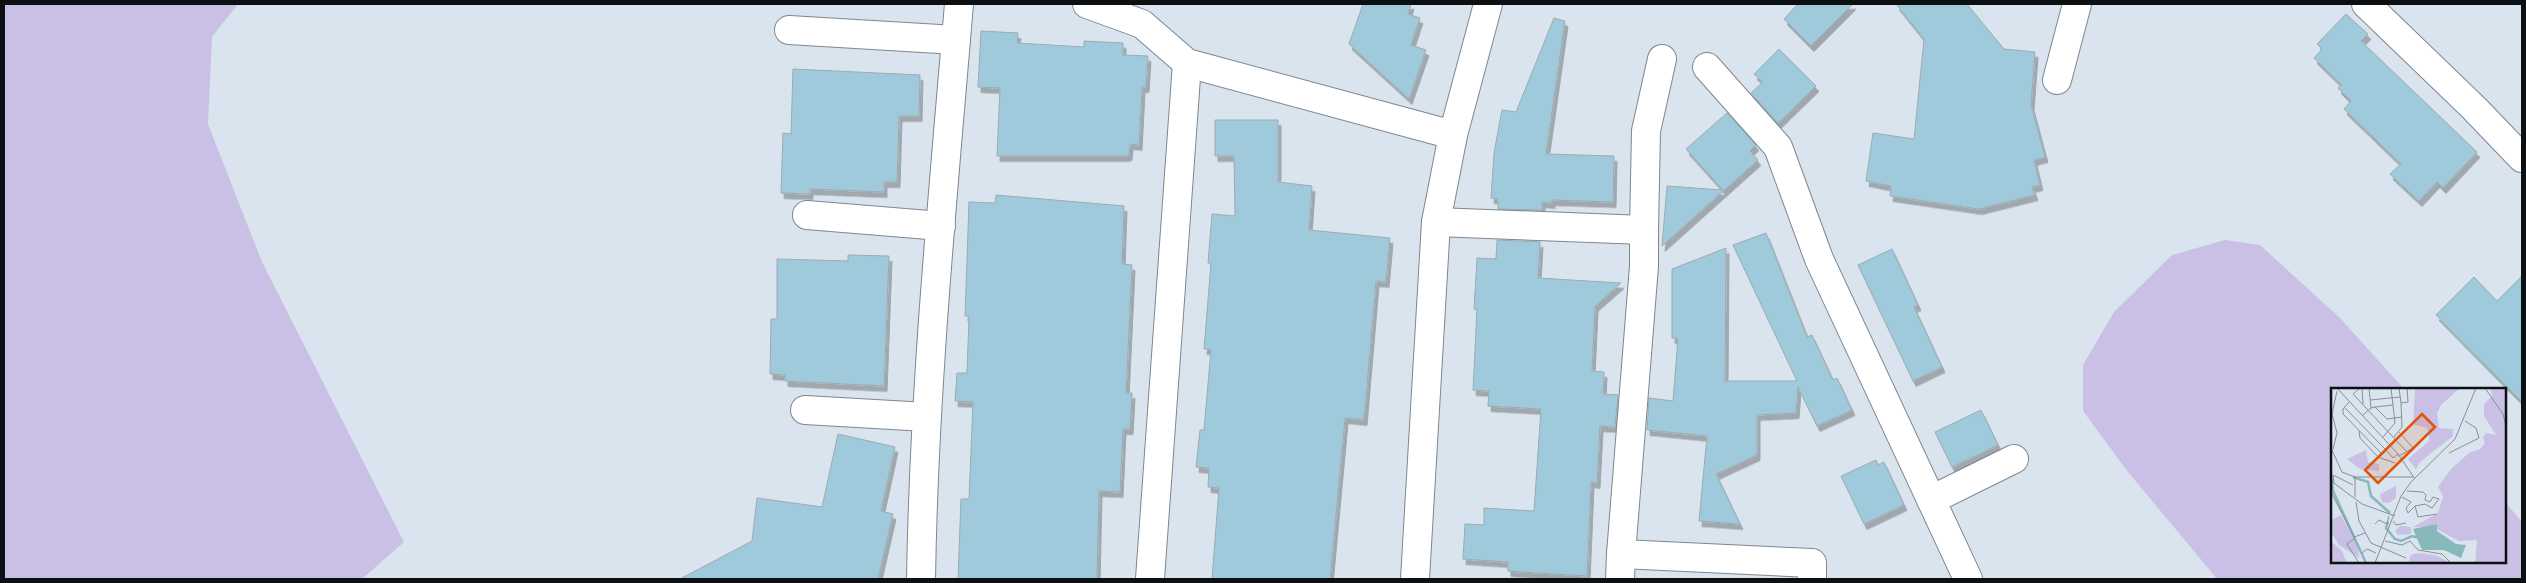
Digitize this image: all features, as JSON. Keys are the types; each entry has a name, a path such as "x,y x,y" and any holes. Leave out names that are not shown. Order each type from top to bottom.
{"street":[{"path":"920,579 922,483 959,4"},
{"path":"1086,4 1142,24 1187,63 1453,135"},
{"path":"1415,579 1436,222 1453,135 1488,4"},
{"path":"2057,80 2077,4"},
{"path":"2366,4 2474,108 2522,158"},
{"path":"789,30 956,40"},
{"path":"1662,59 1646,131 1644,266 1620,567 1812,563 1812,579"},
{"path":"1150,579 1187,63"},
{"path":"1707,67 1778,147 1819,258 1968,579"},
{"path":"807,215 941,226"},
{"path":"1436,222 1644,230"},
{"path":"805,410 927,417"},
{"path":"1931,500 2014,459"}],"shaded area":[{"path":"4,4 238,4 212,37 208,124 262,262 404,542 362,579 4,579"},
{"path":"2225,240 2260,245 2340,318 2403,388 2331,388 2331,563 2506,563 2506,503 2522,522 2522,579 2217,579 2128,472 2083,411 2083,365 2114,312 2172,255"}],"building":[{"path":"1363,4 1411,4 1408,14 1420,18 1411,45 1426,50 1409,99 1349,44"},
{"path":"1798,4 1853,4 1811,46 1784,19"},
{"path":"1896,4 1967,4 2004,49 2035,52 2031,105 2045,157 2034,160 2040,185 2032,187 2035,195 1979,209 1890,196 1891,186 1866,181 1873,133 1914,139 1924,39"},
{"path":"2346,14 2368,34 2361,41 2477,152 2443,188 2437,182 2419,201 2390,174 2401,164 2344,109 2351,101 2338,88 2342,85 2314,58 2322,49 2317,44"},
{"path":"1554,18 1565,21 1546,154 1614,156 1613,202 1552,200 1552,203 1542,202 1542,210 1498,209 1498,199 1491,198 1494,153 1502,110 1516,112"},
{"path":"981,31 1018,33 1017,43 1084,47 1084,41 1123,43 1123,55 1148,56 1146,87 1142,87 1139,145 1130,144 1129,155 1126,156 997,156 1000,88 978,87"},
{"path":"1779,49 1816,86 1778,123 1751,93 1763,82 1754,74"},
{"path":"793,69 920,75 919,116 899,116 897,182 884,182 884,192 810,189 810,194 781,193 783,133 791,134"},
{"path":"1727,113 1756,145 1750,151 1758,160 1662,246 1667,186 1723,190 1686,149"},
{"path":"1215,120 1278,120 1278,182 1312,186 1309,230 1390,238 1386,282 1376,281 1364,420 1345,418 1330,579 1212,579 1219,488 1208,487 1209,468 1196,467 1200,430 1204,430 1211,349 1204,349 1211,263 1208,263 1212,214 1235,216 1234,156 1215,156"},
{"path":"996,195 1124,206 1122,264 1132,265 1126,393 1132,393 1130,429 1123,429 1120,492 1099,491 1097,579 958,579 961,499 969,499 973,402 955,401 957,373 967,373 969,316 965,316 969,202 995,203"},
{"path":"1766,233 1807,337 1812,335 1833,380 1837,378 1852,410 1817,426 1798,387 1796,413 1757,415 1757,455 1716,474 1740,524 1699,521 1707,436 1647,430 1649,398 1673,401 1678,338 1672,338 1672,269 1726,248 1725,381 1797,381 1733,245"},
{"path":"1497,240 1540,242 1538,278 1621,283 1595,306 1592,371 1604,372 1603,394 1618,395 1615,427 1600,426 1597,483 1591,482 1587,576 1508,571 1508,562 1463,559 1465,524 1484,525 1484,508 1534,511 1541,409 1488,406 1489,391 1473,390 1477,309 1474,309 1477,258 1496,259"},
{"path":"1892,249 1918,305 1914,307 1942,367 1913,381 1858,265"},
{"path":"848,255 889,256 884,386 785,381 785,375 770,374 771,319 777,319 777,259 848,261"},
{"path":"2522,276 2522,402 2436,315 2474,277 2497,301"},
{"path":"1981,410 1998,445 1952,467 1935,432"},
{"path":"838,434 895,447 881,511 893,514 878,579 680,579 752,541 757,498 822,507"},
{"path":"1876,460 1878,465 1884,462 1904,505 1864,524 1841,476"}]}
